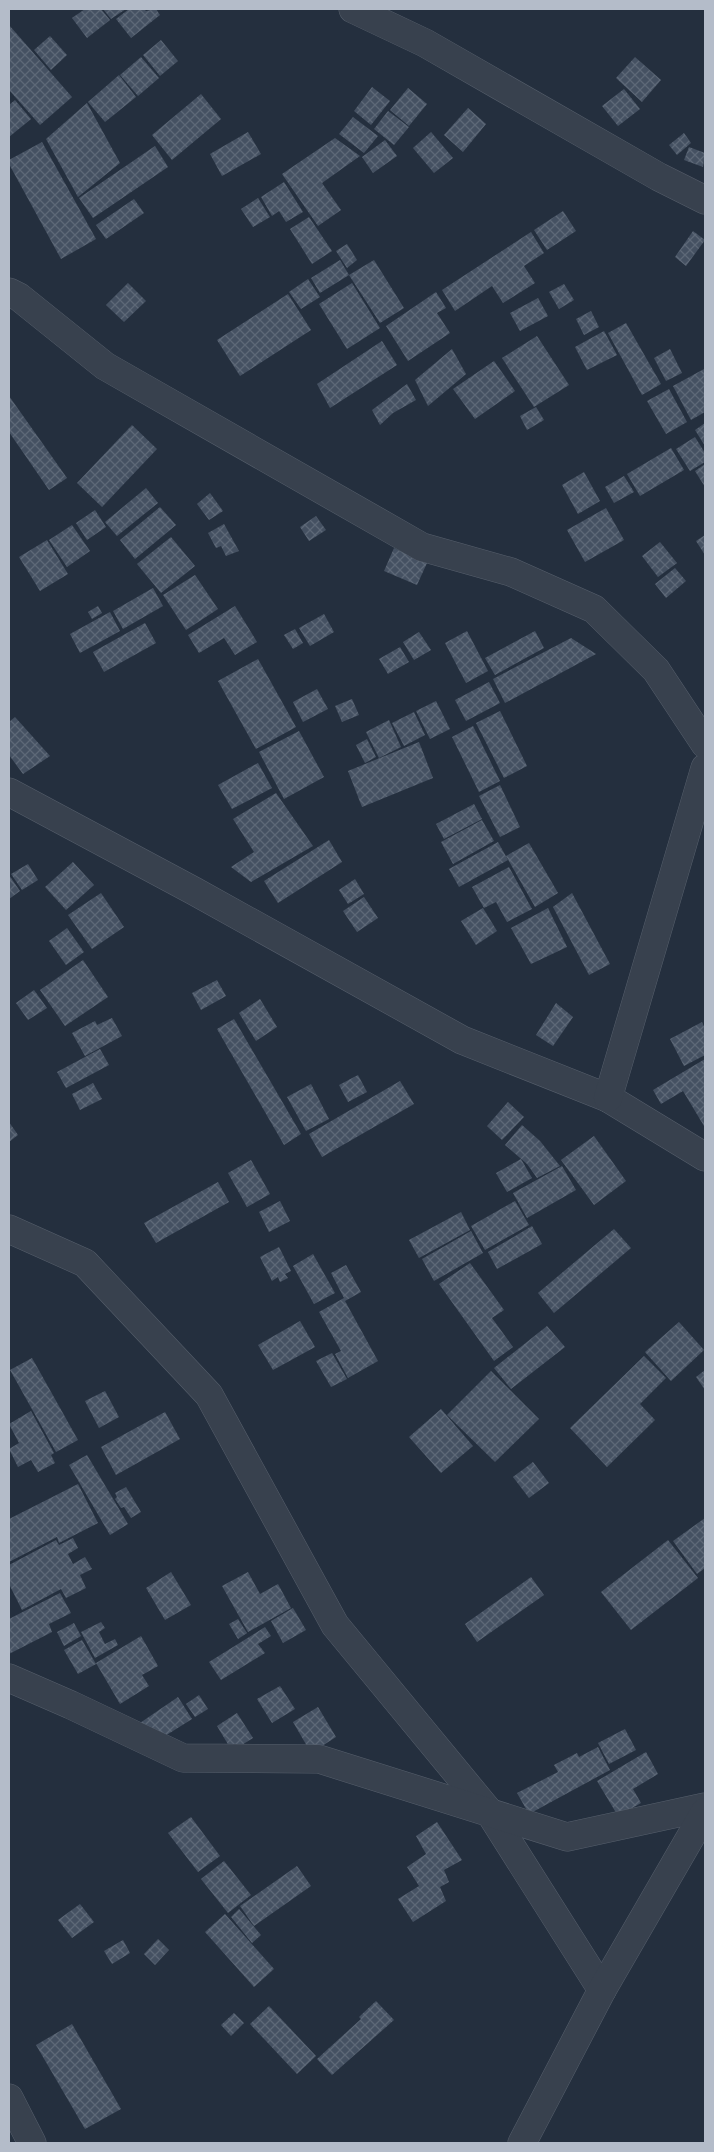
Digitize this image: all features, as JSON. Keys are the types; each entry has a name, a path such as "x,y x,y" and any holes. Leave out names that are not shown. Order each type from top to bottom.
{"street":[{"path":"353,9 425,43 659,177 705,200"},
{"path":"9,292 19,297 105,366 422,548 511,572 594,609 656,670 705,744"},
{"path":"608,1098 705,768"},
{"path":"9,792 194,891 462,1040 608,1098 705,1157"},
{"path":"9,1229 85,1263 209,1395 335,1625 490,1813 602,1990"},
{"path":"9,1678 184,1758 319,1760 567,1837 705,1807"},
{"path":"522,2143 602,1990 705,1812"},
{"path":"9,2098 32,2143"}],"building":[{"path":"85,9 101,9 110,20 87,38 72,18"},
{"path":"103,9 126,9 111,19"},
{"path":"129,9 144,9 146,11 156,9 160,15 131,38 116,19"},
{"path":"9,25 72,97 40,125 9,90"},
{"path":"50,36 67,55 51,70 34,50"},
{"path":"161,40 178,61 160,76 143,55"},
{"path":"141,57 159,78 138,96 120,75"},
{"path":"635,57 661,80 642,102 616,78"},
{"path":"119,75 136,97 105,122 88,102"},
{"path":"372,87 390,101 371,125 354,111"},
{"path":"408,88 427,104 409,126 390,110"},
{"path":"624,89 640,109 618,126 602,106"},
{"path":"201,94 221,119 172,160 152,135"},
{"path":"15,100 31,119 9,137 9,105"},
{"path":"87,103 120,163 78,197 46,139"},
{"path":"468,108 486,124 463,152 444,135"},
{"path":"388,111 409,127 394,145 374,129"},
{"path":"353,117 378,136 364,153 339,134"},
{"path":"248,132 261,154 222,176 210,154"},
{"path":"431,132 453,158 434,173 413,148"},
{"path":"684,133 691,143 677,155 669,145"},
{"path":"335,138 360,156 322,183 341,210 318,226 282,174"},
{"path":"385,140 397,156 373,173 362,157"},
{"path":"42,142 96,239 61,259 9,164 9,160"},
{"path":"155,146 168,167 93,218 79,198"},
{"path":"689,147 705,153 703,167 684,160"},
{"path":"284,182 303,212 286,222 279,211 272,216 261,197"},
{"path":"258,198 270,217 253,227 241,209"},
{"path":"134,199 144,213 106,239 96,225"},
{"path":"563,211 576,231 547,250 534,230"},
{"path":"309,217 332,251 312,264 290,229"},
{"path":"693,231 705,240 686,266 675,257"},
{"path":"531,232 544,253 524,266 535,283 503,303 492,286 455,311 442,290"},
{"path":"347,244 357,260 347,268 336,251"},
{"path":"340,260 349,275 320,293 311,278"},
{"path":"374,260 404,308 380,323 349,275"},
{"path":"308,279 320,297 301,309 289,292"},
{"path":"128,283 146,301 124,322 106,305"},
{"path":"352,283 380,328 347,349 319,304"},
{"path":"564,284 574,300 559,309 549,292"},
{"path":"436,292 446,308 437,313 450,333 408,361 386,326"},
{"path":"288,294 311,330 240,376 217,340"},
{"path":"538,298 548,316 520,331 510,313"},
{"path":"591,311 599,327 584,335 576,319"},
{"path":"626,323 661,384 642,395 608,333"},
{"path":"604,331 617,355 587,370 575,347"},
{"path":"537,336 569,385 534,407 502,358"},
{"path":"382,341 397,365 330,408 317,384"},
{"path":"452,349 466,374 428,406 415,380"},
{"path":"670,349 682,373 666,381 654,358"},
{"path":"494,361 515,391 475,419 453,389"},
{"path":"704,369 705,412 691,420 673,386"},
{"path":"407,384 416,400 393,413 380,425 372,410"},
{"path":"669,389 687,422 666,434 647,401"},
{"path":"9,396 67,478 49,490 9,432"},
{"path":"536,407 544,420 527,430 520,416"},
{"path":"705,423 705,446 695,430"},
{"path":"132,425 157,449 102,507 77,483"},
{"path":"695,437 705,453 705,462 690,471 676,449"},
{"path":"671,448 684,470 640,496 627,474"},
{"path":"705,464 705,487 695,471"},
{"path":"584,472 600,501 578,514 562,485"},
{"path":"624,476 634,492 614,503 605,487"},
{"path":"146,488 158,503 117,536 105,522"},
{"path":"210,493 223,511 209,520 197,504"},
{"path":"160,507 176,525 135,559 120,540"},
{"path":"606,508 624,540 585,562 567,530"},
{"path":"95,510 106,527 87,540 76,523"},
{"path":"316,516 326,530 309,541 300,527"},
{"path":"224,524 239,551 226,556 221,546 216,548 208,533"},
{"path":"72,525 90,551 67,567 49,540"},
{"path":"705,535 705,555 696,541"},
{"path":"171,537 195,566 161,593 137,564"},
{"path":"47,540 68,574 40,591 19,557"},
{"path":"660,542 677,563 658,577 642,556"},
{"path":"394,548 427,563 417,585 384,571"},
{"path":"675,568 686,581 666,598 655,584"},
{"path":"195,575 218,609 186,630 163,595"},
{"path":"153,588 163,606 123,629 113,611"},
{"path":"98,606 102,613 92,619 88,612"},
{"path":"235,606 257,642 235,655 224,638 199,653 188,635"},
{"path":"110,612 120,631 80,653 70,634"},
{"path":"324,614 334,632 310,646 299,628"},
{"path":"145,623 156,643 104,672 93,652"},
{"path":"295,629 303,643 293,649 284,635"},
{"path":"467,631 488,671 466,683 445,643"},
{"path":"535,631 544,648 495,675 485,658"},
{"path":"419,632 431,650 414,660 403,642"},
{"path":"571,638 596,654 505,703 493,679"},
{"path":"400,647 409,662 388,674 379,659"},
{"path":"258,659 296,727 256,749 218,681"},
{"path":"489,682 500,703 466,721 455,700"},
{"path":"317,689 328,709 303,722 293,702"},
{"path":"352,699 359,715 342,722 335,706"},
{"path":"436,701 450,729 430,739 416,711"},
{"path":"500,711 527,766 504,778 476,723"},
{"path":"414,712 425,735 404,746 392,723"},
{"path":"15,717 50,756 23,774 9,755 9,722"},
{"path":"389,720 401,747 379,758 366,732"},
{"path":"473,726 500,781 479,792 452,737"},
{"path":"299,731 324,777 284,799 259,752"},
{"path":"367,739 376,757 365,763 356,745"},
{"path":"419,742 433,778 362,807 348,771"},
{"path":"258,763 272,788 232,809 218,785"},
{"path":"500,785 520,827 500,837 479,796"},
{"path":"276,793 313,846 251,882 231,867 254,852 233,819"},
{"path":"474,804 482,819 444,839 436,824"},
{"path":"482,820 494,841 453,864 441,842"},
{"path":"329,840 342,862 278,903 264,881"},
{"path":"498,842 508,860 459,887 449,869"},
{"path":"529,843 558,893 535,907 506,856"},
{"path":"73,862 94,885 66,910 45,887"},
{"path":"28,864 38,880 22,890 11,874"},
{"path":"509,867 532,909 507,922 496,902 484,908 472,887"},
{"path":"9,875 20,891 9,899"},
{"path":"355,879 364,894 348,904 339,890"},
{"path":"101,893 124,927 92,949 68,915"},
{"path":"572,893 610,964 589,975 553,907"},
{"path":"364,897 378,918 357,932 343,911"},
{"path":"483,908 497,931 476,945 461,921"},
{"path":"548,908 567,947 531,964 511,928"},
{"path":"67,928 84,952 66,965 49,941"},
{"path":"83,960 108,997 65,1026 40,990"},
{"path":"217,980 226,996 201,1010 192,993"},
{"path":"34,990 47,1008 28,1020 16,1003"},
{"path":"260,999 277,1027 256,1041 239,1013"},
{"path":"556,1003 573,1017 553,1046 536,1035"},
{"path":"112,1018 122,1036 85,1056 72,1033 95,1021 97,1025"},
{"path":"234,1019 301,1134 284,1145 217,1029"},
{"path":"702,1022 705,1029 705,1055 684,1066 670,1039"},
{"path":"100,1049 109,1065 66,1088 57,1072"},
{"path":"705,1059 704,1126 683,1091 661,1104 653,1090"},
{"path":"358,1075 367,1092 348,1102 339,1085"},
{"path":"400,1081 414,1104 322,1157 309,1134"},
{"path":"93,1083 102,1099 80,1110 72,1094"},
{"path":"311,1084 329,1119 306,1131 287,1097"},
{"path":"508,1102 524,1117 502,1140 487,1126"},
{"path":"9,1122 18,1135 9,1142"},
{"path":"522,1125 540,1141 560,1166 537,1178 527,1164 505,1145"},
{"path":"594,1136 626,1181 594,1205 561,1160"},
{"path":"521,1159 532,1178 507,1192 496,1173"},
{"path":"251,1160 270,1194 247,1207 228,1173"},
{"path":"562,1166 576,1190 527,1218 513,1193"},
{"path":"218,1182 229,1202 156,1243 144,1223"},
{"path":"280,1201 290,1221 269,1232 259,1212"},
{"path":"515,1201 529,1225 485,1250 471,1226"},
{"path":"461,1212 470,1230 419,1258 409,1240"},
{"path":"532,1226 542,1244 497,1269 488,1252"},
{"path":"614,1229 631,1248 554,1313 538,1293"},
{"path":"471,1231 483,1253 434,1281 422,1259"},
{"path":"279,1247 291,1271 285,1274 288,1278 280,1282 278,1277 272,1281 260,1257"},
{"path":"313,1254 335,1293 314,1304 293,1266"},
{"path":"470,1263 504,1310 492,1318 513,1347 494,1361 439,1284"},
{"path":"346,1265 361,1292 345,1301 378,1361 348,1378 335,1354 341,1351 319,1312 344,1298 331,1273"},
{"path":"300,1321 315,1347 273,1370 258,1345"},
{"path":"679,1322 704,1350 671,1381 645,1352"},
{"path":"547,1326 565,1347 511,1389 494,1368"},
{"path":"332,1353 347,1379 331,1387 316,1361"},
{"path":"644,1356 666,1378 640,1404 655,1420 607,1467 570,1428"},
{"path":"32,1358 78,1440 56,1452 10,1370"},
{"path":"705,1370 705,1390 696,1377"},
{"path":"491,1371 539,1419 495,1462 447,1415"},
{"path":"105,1391 119,1417 99,1428 85,1401"},
{"path":"441,1409 473,1446 441,1473 409,1437"},
{"path":"31,1411 54,1453 51,1455 55,1463 38,1472 31,1460 18,1467 9,1449 19,1443 9,1424"},
{"path":"165,1412 180,1439 116,1475 101,1447"},
{"path":"87,1455 128,1524 110,1535 69,1465"},
{"path":"533,1462 549,1483 529,1498 513,1477"},
{"path":"78,1484 98,1523 59,1543 57,1537 9,1562 9,1519"},
{"path":"126,1487 141,1512 131,1518 124,1507 121,1508 115,1499 117,1497 115,1493"},
{"path":"705,1518 705,1568 697,1574 673,1541"},
{"path":"73,1538 78,1548 68,1554 73,1564 85,1557 92,1569 80,1575 86,1588 66,1598 61,1589 22,1610 9,1584 9,1565 56,1540 59,1545"},
{"path":"668,1540 698,1578 631,1630 601,1592"},
{"path":"171,1572 191,1605 165,1620 146,1588"},
{"path":"248,1572 260,1594 278,1584 291,1608 248,1632 222,1586"},
{"path":"531,1577 544,1595 477,1642 465,1624"},
{"path":"60,1593 71,1613 49,1624 52,1632 9,1654 9,1619"},
{"path":"293,1608 306,1630 283,1643 271,1621"},
{"path":"238,1619 247,1633 238,1639 229,1624"},
{"path":"101,1622 105,1628 99,1632 105,1644 115,1639 118,1645 95,1658 81,1632"},
{"path":"74,1623 81,1636 64,1646 57,1632"},
{"path":"265,1627 271,1636 258,1644 265,1653 221,1680 209,1662"},
{"path":"141,1636 158,1666 142,1675 149,1686 120,1704 96,1663"},
{"path":"82,1640 96,1664 78,1674 64,1650"},
{"path":"280,1686 295,1709 272,1723 257,1699"},
{"path":"199,1695 208,1709 195,1717 186,1704"},
{"path":"178,1697 192,1719 165,1736 137,1725"},
{"path":"318,1707 336,1737 311,1753 293,1722"},
{"path":"237,1713 253,1738 232,1751 217,1726"},
{"path":"625,1729 636,1750 609,1764 598,1743"},
{"path":"598,1747 610,1770 529,1814 517,1793 558,1772 554,1765 577,1753 579,1757"},
{"path":"646,1752 658,1774 633,1789 641,1803 618,1816 597,1781"},
{"path":"191,1817 220,1856 198,1872 168,1833"},
{"path":"437,1822 462,1860 444,1870 449,1882 440,1887 446,1901 413,1922 398,1899 419,1886 407,1867 426,1854 416,1836"},
{"path":"224,1861 251,1895 228,1913 201,1879"},
{"path":"297,1866 311,1886 254,1926 240,1906"},
{"path":"80,1904 94,1922 72,1938 58,1920"},
{"path":"239,1909 261,1935 252,1943 231,1917"},
{"path":"225,1914 274,1969 254,1987 205,1932"},
{"path":"158,1939 169,1950 155,1965 144,1954"},
{"path":"123,1940 130,1953 112,1964 104,1951"},
{"path":"376,2001 394,2020 332,2075 317,2059 361,2019 359,2017"},
{"path":"269,2006 316,2056 297,2074 250,2024"},
{"path":"234,2013 244,2023 231,2036 221,2025"},
{"path":"72,2024 121,2109 85,2129 36,2045"}]}
